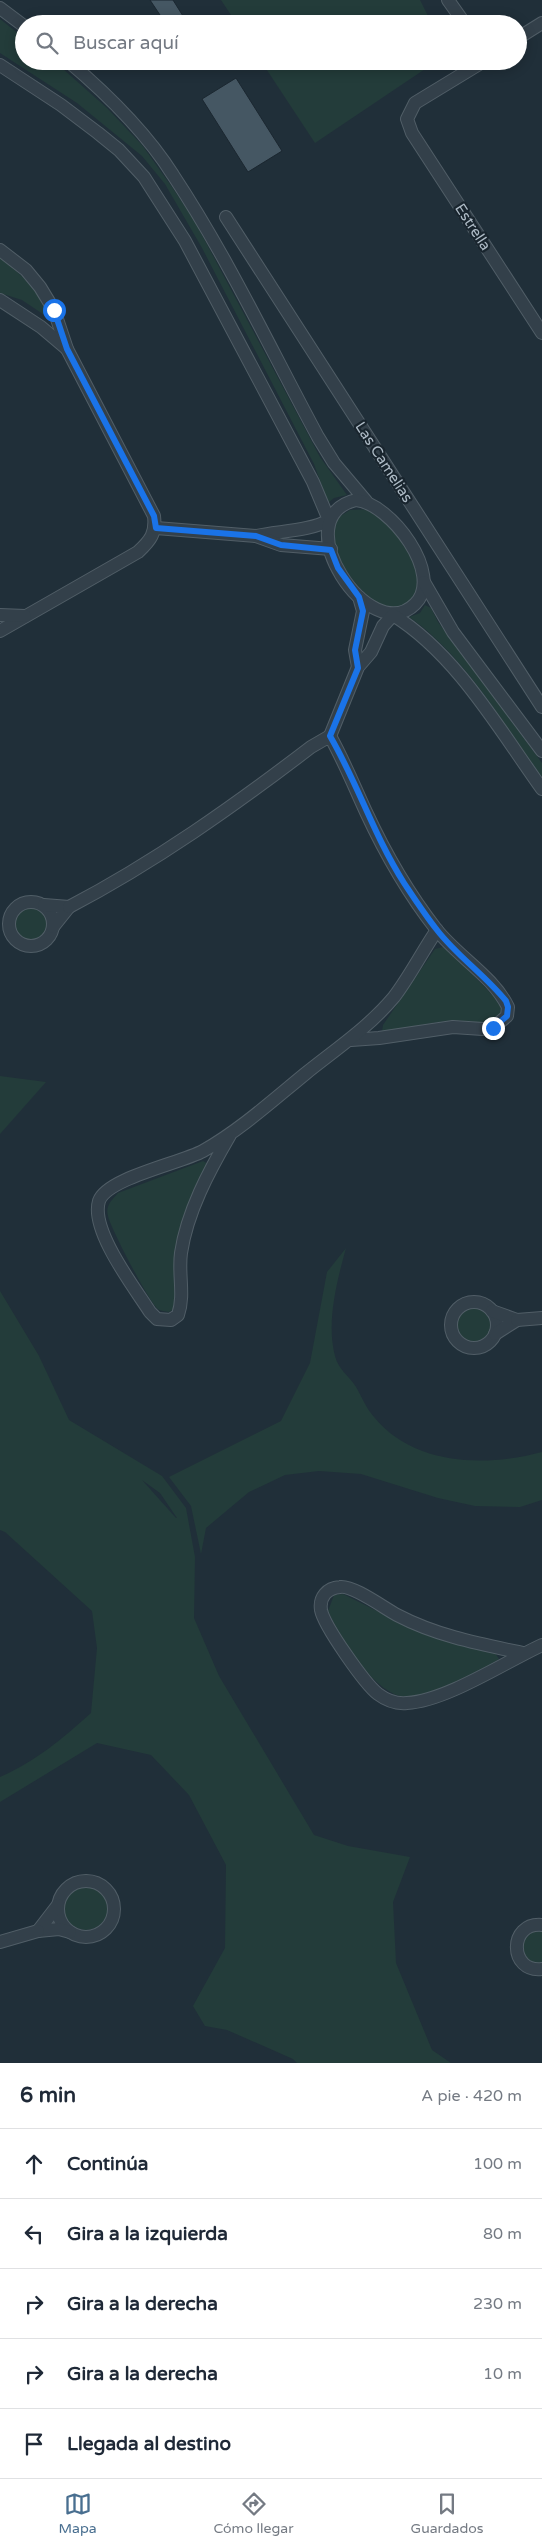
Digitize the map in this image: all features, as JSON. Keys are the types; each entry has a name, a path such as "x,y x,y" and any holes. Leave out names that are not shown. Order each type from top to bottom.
{"street":[{"path":"448,0 459,15"},
{"path":"0,8 15,19"},
{"path":"527,32 542,23"},
{"path":"0,65 61,105 98,133 119,150 144,177 185,241 313,482 329,520"},
{"path":"77,70 128,118 173,175 222,258 318,437 334,463 366,501 389,516 402,530 413,548 424,582 452,632 542,751"},
{"name":"Estrella","path":"469,70 415,103 407,119 412,133 542,333"},
{"name":"Las Camelias","path":"226,217 542,707"},
{"path":"0,250 26,270 40,287 54,310 67,349 154,516 156,528 151,540 138,552 0,631"},
{"path":"0,300 41,327 67,349"},
{"path":"366,501 345,503 334,511 329,520 327,537 338,568 359,597 375,610 392,615 411,626 439,651 542,790"},
{"path":"256,536 281,530 318,526 329,520"},
{"path":"156,528 256,536 281,545 331,550"},
{"path":"70,907 44,906 30,901 16,907 11,914 9,928 17,941 32,946 46,940 53,927 70,907 102,890 200,828 310,747 330,736 358,668 370,652 383,626 392,615 411,609 423,593 424,582"},
{"path":"358,668 355,650 363,611 359,597"},
{"path":"0,615 25,616"},
{"path":"330,736 345,762 388,857 437,930 498,992 508,1007 507,1016 493,1028 437,1028 380,1038 351,1040"},
{"path":"44,906 52,915 53,927"},
{"path":"230,1135 190,1217 183,1241 180,1257 182,1297 178,1315 171,1320 157,1319 150,1312 102,1232 98,1209 100,1200 105,1192 116,1185 196,1155 230,1135 351,1040 394,997 437,930"},
{"path":"517,1320 495,1334 484,1345 468,1347 456,1338 451,1323 453,1316 464,1304 479,1302 492,1311 517,1320 542,1318"},
{"path":"492,1311 497,1322 495,1334"},
{"path":"523,1653 454,1638 427,1629 346,1587 331,1589 324,1593 321,1602 326,1622 361,1676 378,1694 396,1702 418,1702 435,1696 474,1680 523,1653 542,1645"},
{"path":"0,1942 38,1931 59,1929 89,1937 106,1929 114,1912 110,1893 94,1882 75,1883 67,1888 58,1905 38,1931"},
{"path":"58,1905 60,1920 70,1932"},
{"path":"542,1926 529,1926 523,1931 516,1944 516,1952 524,1965 542,1969"}],"green space":[{"path":"221,0 420,0 428,15 231,15"},
{"path":"0,19 15,31 15,63 0,53"},
{"path":"26,70 64,70 107,108 142,145 194,220 320,457 347,495 334,498 328,503 314,464 202,248 165,184 142,156 77,103"},
{"path":"267,70 424,70 315,143"},
{"path":"0,258 28,283 40,297 50,314 43,314 22,300 0,293"},
{"path":"350,510 366,510 374,513 392,528 408,549 418,569 418,587 414,601 401,608 388,608 370,598 353,580 336,554 333,536 336,519"},
{"path":"425,605 431,608 438,622 542,763 542,778 465,670 429,632 409,617 420,613"},
{"path":"32,907 44,912 49,924 44,936 32,941 20,936 15,924 20,912"},
{"path":"443,947 451,952 498,1001 502,1009 501,1017 488,1023 444,1021 382,1032 383,1025 435,949"},
{"path":"0,1076 46,1082 0,1134"},
{"path":"203,1161 208,1164 196,1187 175,1308 169,1312 161,1311 147,1294 123,1249 110,1223 107,1212 108,1206 118,1193"},
{"path":"346,1248 339,1274 332,1316 333,1343 339,1365 356,1387 371,1414 390,1433 409,1445 430,1454 452,1458 498,1460 542,1452 542,1500 520,1507 475,1506 438,1498 361,1474 319,1471 285,1475 249,1492 206,1528 201,1554 191,1506 169,1477 281,1421 310,1363 327,1272"},
{"path":"0,1291 39,1356 69,1420 162,1476 186,1508 195,1557 194,1618 219,1676 314,1835 348,1846 410,1857 393,1902 396,1963 432,2050 451,2063 297,2063 293,2059 227,2030 205,2026 193,2006 225,1948 226,1865 189,1795 151,1755 97,1743 0,1802 0,1777 48,1749 91,1713 97,1648 92,1611 5,1532 0,1530","holes":["142,1480 160,1493 177,1518"]},
{"path":"474,1308 486,1313 491,1325 486,1337 474,1342 462,1337 457,1325 462,1313"},
{"path":"343,1594 423,1634 495,1653 499,1659 451,1685 423,1694 400,1696 389,1691 368,1673 348,1647 333,1622 328,1611 334,1595"},
{"path":"90,1886 102,1892 107,1899 107,1917 102,1924 95,1929 82,1930 74,1927 67,1920 64,1904 67,1896 74,1889"},
{"path":"542,1931 542,1964 534,1964 525,1958 521,1943 532,1932"}],"building":[{"path":"150,0 173,0 182,15 160,15"},
{"path":"236,78 282,151 248,172 202,99"}],"route":[{"path":"54,310 67,349 154,516 156,528 256,536 281,545 317,547 331,550 338,568 359,597 363,611 355,650 358,668 330,736 345,762 388,857 404,883 437,930 506,1001 508,1007 507,1016 493,1028"}]}
